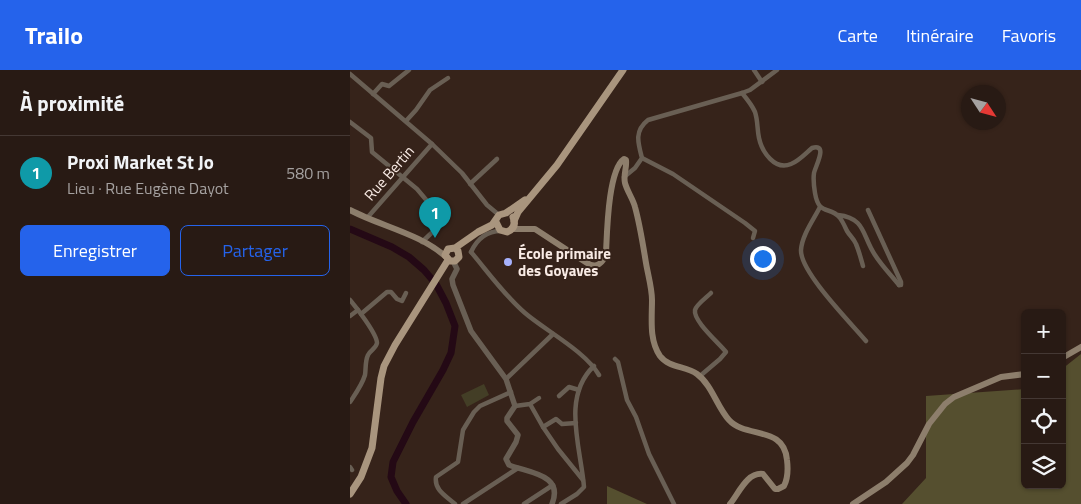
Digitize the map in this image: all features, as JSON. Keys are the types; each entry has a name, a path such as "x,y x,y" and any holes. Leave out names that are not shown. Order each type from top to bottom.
{"main road":[{"path":"487,228 507,232 514,224 518,212 557,164 623,70"},
{"path":"514,224 538,231 587,263 593,266 597,265 604,258 611,189 619,165 624,159 626,163 625,183 635,205 651,293 651,327 656,349 660,356 669,364 691,370 700,376 724,414 733,424 738,428 772,436 779,442 786,454 787,476 784,486 775,489 763,474 755,474 749,478 730,504"},
{"path":"350,494 361,478 372,448 380,378 395,345 442,270 462,244 523,201 538,187"},
{"path":"350,210 390,226 439,251 453,255"},
{"path":"500,217 512,216 514,224"},
{"path":"500,217 501,231"},
{"path":"1066,356 1081,347"},
{"path":"853,504 886,482 907,463 928,424 945,404 954,397 1000,377 1021,374"}],"street":[{"path":"373,94 382,84 389,86 409,70"},
{"path":"754,70 762,82"},
{"path":"753,238 755,231 745,223 673,174 642,158 638,134 644,123 648,120 742,93 762,82 777,70"},
{"path":"350,74 432,144 462,173 487,205 500,217"},
{"path":"406,121 430,90 448,78"},
{"path":"742,93 754,111 758,122 761,144 772,161 786,166 793,163 812,148 820,148 821,156 814,174 815,196 820,207 857,222 862,227 874,254 899,285 901,285 868,210"},
{"path":"350,122 371,138 372,152 402,176 426,199 444,221 422,242"},
{"name":"Rue Bertin","path":"366,218 432,144"},
{"path":"624,177 635,168 642,158"},
{"path":"470,184 497,159"},
{"path":"820,207 802,243 802,260 813,278 866,341"},
{"path":"838,215 856,243 863,266"},
{"path":"471,252 475,244 486,234 501,231"},
{"path":"515,406 506,379 473,335 453,285 452,279 457,269 453,255 471,252 513,302 594,366 599,374"},
{"path":"350,316 360,312 387,292 391,292 397,299 402,301 406,293"},
{"path":"700,376 715,365 726,352 700,323 695,313 696,308 711,292"},
{"path":"350,300 360,312 377,344 368,355 363,380 350,402"},
{"path":"506,379 553,334"},
{"path":"615,359 618,362 627,400 674,504"},
{"path":"561,504 584,487 574,412 585,374 594,366"},
{"path":"559,396 569,387 579,390"},
{"path":"455,504 441,493 435,480 436,476 458,462 463,430 478,408 511,392"},
{"path":"539,398 530,404 515,406 507,418 508,424 517,432 518,438 506,459 509,465 546,477 553,485 552,504"},
{"path":"530,404 558,449 583,480"},
{"path":"544,427 556,419 562,424 576,423"},
{"path":"463,504 518,468"},
{"path":"524,504 553,485"}],"shaded area":[{"path":"1081,354 1081,504 902,504 926,478 926,396 1021,389 1021,489 1066,489 1066,366"},
{"path":"484,384 489,395 467,407 461,395"},
{"path":"607,486 647,504 607,504"}],"waterway":[{"path":"350,229 392,247 409,257 424,270 436,284 455,326 451,353 393,462 391,477 397,491 406,504"}],"place":[{"name":"Proxi Market St Jo","path":"435,238"},
{"name":"École primaire des Goyaves","path":"508,262"}]}
